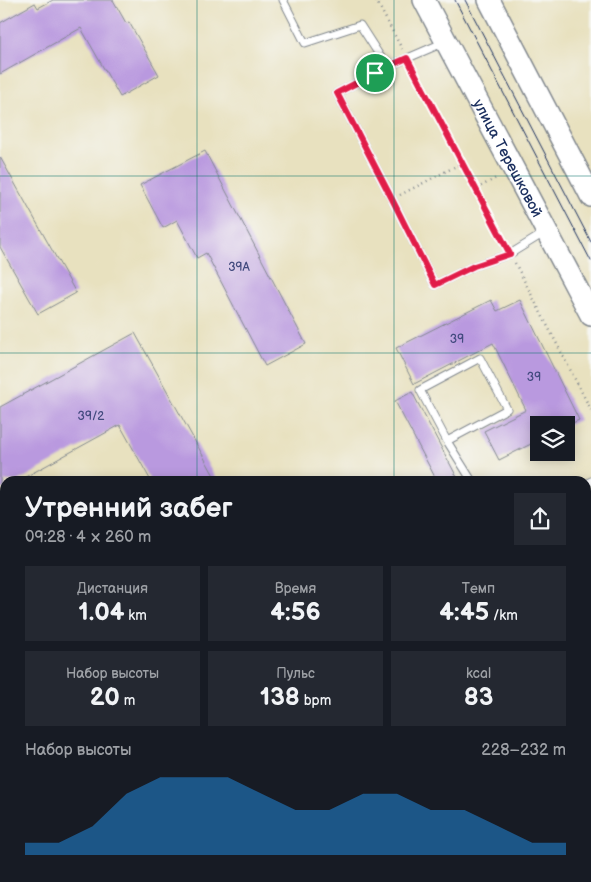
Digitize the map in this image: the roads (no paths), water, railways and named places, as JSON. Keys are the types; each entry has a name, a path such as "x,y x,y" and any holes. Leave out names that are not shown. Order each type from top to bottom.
{"main road":[{"name":"улица Терешковой","path":"424,0 591,315"},
{"path":"488,0 591,196"}],"lane":[{"path":"283,0 305,43 360,25 387,67"},
{"path":"446,41 387,67 337,93 435,285 474,266 510,254 546,231"},
{"path":"447,441 508,409 480,358 420,390 447,441 469,476"}],"tram line":[{"path":"455,0 591,261"},
{"path":"465,0 591,242"}]}
